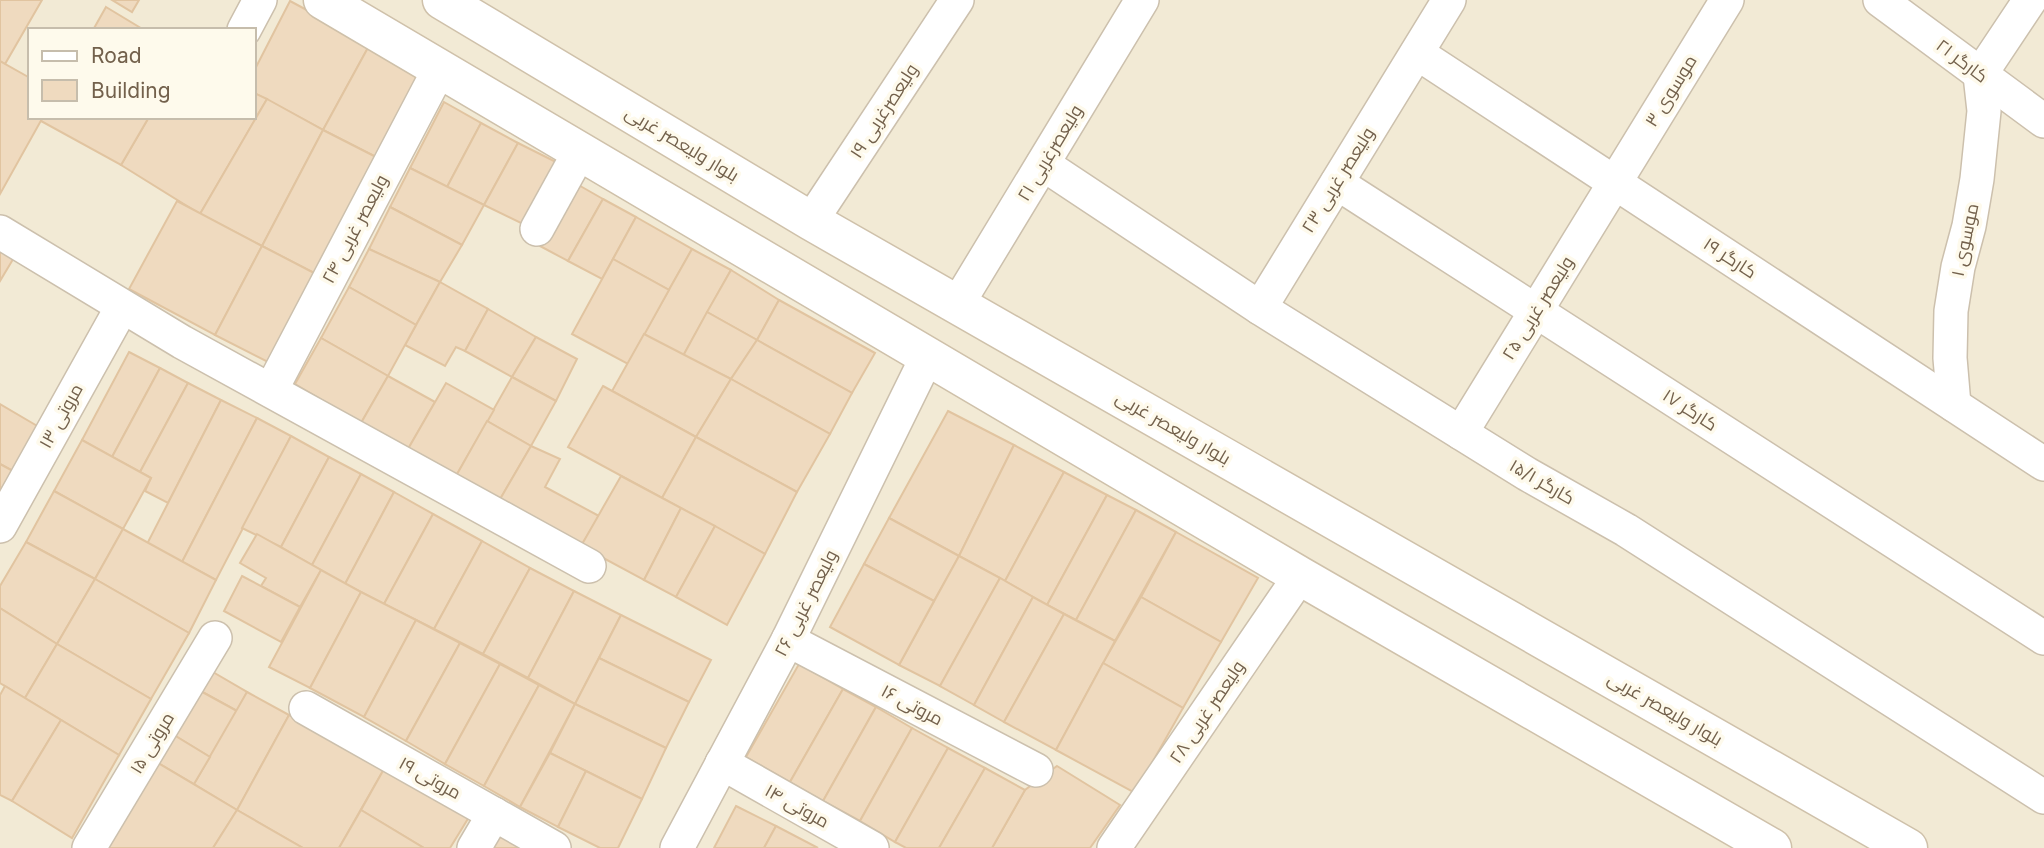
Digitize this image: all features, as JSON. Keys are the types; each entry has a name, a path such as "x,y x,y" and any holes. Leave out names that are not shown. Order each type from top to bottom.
{"street":[{"path":"245,28 260,0"},
{"path":"323,0 1300,576 1772,848"},
{"name":"بلوار ولیعصر غربی","path":"442,0 811,222 1908,848"},
{"name":"ولیعصرغربی ۱۹","path":"811,222 957,0"},
{"name":"ولیعصرغربی ۲۱","path":"957,305 1142,0"},
{"name":"ولیعصر غربی ۲۳","path":"1260,307 1448,0"},
{"name":"موسوی ۳","path":"1615,182 1727,0"},
{"name":"کارگر ۲۱","path":"1880,0 2044,121"},
{"path":"1980,75 2030,0"},
{"name":"کارگر ۱۹","path":"1417,53 2044,464"},
{"name":"ولیعصر غربی ۲۴","path":"271,390 440,68"},
{"name":"موسوی ۱","path":"1954,405 1950,358 1951,310 1977,179 1984,111 1980,75"},
{"path":"537,229 580,151"},
{"name":"کارگر ۱۵/۱","path":"1043,164 1260,307 1527,474 1626,530 2044,797"},
{"name":"ولیعصر غربی ۲۵","path":"1461,433 1615,182"},
{"name":"کارگر ۱۷","path":"1337,183 2044,638"},
{"path":"0,232 122,307 589,566"},
{"path":"928,355 957,305"},
{"name":"مروتی ۱۳","path":"0,526 122,307"},
{"name":"ولیعصر غربی ۲۶","path":"677,848 788,640 928,355"},
{"name":"ولیعصر غربی ۲۸","path":"1114,848 1300,576"},
{"name":"مروتی ۱۵","path":"89,848 215,638"},
{"name":"مروتی ۱۶","path":"788,640 1036,770"},
{"name":"مروتی ۱۹","path":"306,708 554,848"},
{"name":"مروتی ۱۴","path":"722,763 872,848"},
{"path":"474,848 494,814"}],"shaded area":[{"path":"0,0 2044,0 2044,848 0,848"}],"building":[{"path":"0,0 42,0 5,64 0,61"},
{"path":"112,0 139,0 132,12"},
{"path":"290,1 370,44 323,130 256,94 256,67"},
{"path":"106,7 141,28 94,28"},
{"path":"370,44 421,72 376,157 323,130"},
{"path":"0,61 28,77 28,119 42,119 0,194"},
{"path":"256,94 267,99 256,118"},
{"path":"267,99 323,130 262,246 200,214"},
{"path":"444,102 481,123 447,187 410,168"},
{"path":"42,119 148,119 121,165 41,121"},
{"path":"148,119 255,119 200,214 121,165"},
{"path":"481,123 518,143 484,205 447,187"},
{"path":"323,130 376,157 316,274 262,246"},
{"path":"518,143 558,163 525,225 484,205"},
{"path":"410,168 484,205 462,245 390,207"},
{"path":"575,183 603,199 568,261 540,246"},
{"path":"603,199 636,217 602,279 568,261"},
{"path":"177,201 262,246 215,335 129,289"},
{"path":"390,207 462,245 440,282 369,249"},
{"path":"636,217 692,249 669,290 613,259"},
{"path":"262,246 316,274 270,363 215,335"},
{"path":"0,248 15,256 0,281"},
{"path":"369,249 440,282 416,325 349,287"},
{"path":"692,249 731,270 683,356 644,334"},
{"path":"613,259 669,290 628,364 572,334"},
{"path":"731,270 779,300 757,340 707,312"},
{"path":"440,282 488,309 465,351 456,347 445,366 405,345"},
{"path":"349,287 416,325 388,376 321,338"},
{"path":"779,300 875,353 852,393 757,340"},
{"path":"488,309 536,337 512,377 465,351"},
{"path":"707,312 757,340 731,379 683,356"},
{"path":"644,334 731,379 696,437 612,391"},
{"path":"536,337 577,359 556,401 512,377"},
{"path":"321,338 388,376 361,423 295,384"},
{"path":"757,340 852,393 830,434 731,379"},
{"path":"129,352 160,368 112,457 82,440"},
{"path":"160,368 188,383 140,472 112,457"},
{"path":"388,376 435,402 408,449 361,423"},
{"path":"512,377 556,401 531,446 487,421"},
{"path":"731,379 830,434 797,492 696,437"},
{"path":"188,383 221,400 168,503 145,491 151,478 140,472"},
{"path":"446,383 494,410 456,476 408,449"},
{"path":"603,386 696,437 662,498 568,447"},
{"path":"221,400 257,418 182,562 147,544"},
{"path":"0,404 39,427 13,471 0,464"},
{"path":"948,411 1014,445 959,556 889,518"},
{"path":"257,418 291,436 216,580 182,562"},
{"path":"487,421 531,446 499,501 456,476"},
{"path":"291,436 329,457 281,547 242,528"},
{"path":"696,437 797,492 765,554 662,498"},
{"path":"82,440 151,478 123,529 54,491"},
{"path":"1014,445 1064,472 1005,581 959,556"},
{"path":"531,446 560,459 545,487 599,516 581,546 499,501"},
{"path":"329,457 361,474 312,565 281,547"},
{"path":"0,464 13,471 0,491"},
{"path":"1064,472 1107,495 1047,605 1005,581"},
{"path":"361,474 394,492 345,584 312,565"},
{"path":"621,476 681,508 644,580 581,546"},
{"path":"54,491 123,529 95,579 26,542"},
{"path":"394,492 433,514 384,604 345,584"},
{"path":"1107,495 1136,510 1076,620 1047,605"},
{"path":"681,508 715,526 676,597 644,580"},
{"path":"1136,510 1176,532 1115,641 1076,620"},
{"path":"433,514 482,541 434,629 384,604"},
{"path":"889,518 959,556 934,601 864,564"},
{"path":"715,526 765,554 727,625 676,597"},
{"path":"123,529 216,580 189,633 95,579"},
{"path":"1176,532 1258,578 1221,642 1141,597"},
{"path":"257,534 321,570 300,607 261,586 266,578 240,563"},
{"path":"482,541 530,568 483,654 434,629"},
{"path":"26,542 95,579 57,644 0,608 0,586"},
{"path":"959,556 1000,578 940,686 899,665"},
{"path":"864,564 934,601 899,665 830,627"},
{"path":"530,568 574,591 528,678 483,654"},
{"path":"321,570 361,592 310,688 269,667"},
{"path":"242,576 300,607 281,642 224,611"},
{"path":"1000,578 1033,597 974,705 940,686"},
{"path":"95,579 189,633 151,699 57,644"},
{"path":"574,591 621,615 575,704 528,678"},
{"path":"361,592 416,620 364,717 310,688"},
{"path":"1033,597 1064,614 1004,722 974,705"},
{"path":"1141,597 1221,642 1183,708 1103,663"},
{"path":"0,608 57,644 25,698 0,683"},
{"path":"1064,614 1115,641 1056,750 1004,722"},
{"path":"621,615 711,660 689,702 599,658"},
{"path":"416,620 460,643 406,741 364,717"},
{"path":"460,643 500,664 445,764 406,741"},
{"path":"57,644 151,699 119,755 25,698"},
{"path":"599,658 689,702 666,748 575,704"},
{"path":"1103,663 1183,708 1135,793 1056,750"},
{"path":"500,664 539,685 484,786 445,764"},
{"path":"799,664 843,689 790,782 746,757"},
{"path":"206,668 247,692 237,711 195,688"},
{"path":"539,685 575,704 520,807 484,786"},
{"path":"5,686 61,720 12,801 0,795 0,695"},
{"path":"195,688 237,711 210,757 169,732"},
{"path":"843,689 876,707 823,801 790,782"},
{"path":"247,692 289,715 237,810 194,784"},
{"path":"575,704 666,748 642,799 550,753"},
{"path":"876,707 912,728 860,821 823,801"},
{"path":"289,715 384,769 339,848 303,848 237,810"},
{"path":"61,720 119,755 72,838 12,801"},
{"path":"912,728 948,748 895,842 860,821"},
{"path":"169,732 210,757 194,784 153,760"},
{"path":"948,748 985,768 939,848 906,848 895,842"},
{"path":"550,753 586,771 558,827 520,807"},
{"path":"153,760 237,810 213,848 100,848"},
{"path":"1057,766 1120,805 1090,848 992,848 1025,790"},
{"path":"985,768 1025,790 992,848 939,848"},
{"path":"384,769 469,817 450,848 424,848 361,810"},
{"path":"586,771 642,799 618,848 600,848 558,827"},
{"path":"736,806 776,826 764,848 714,848"},
{"path":"237,810 303,848 213,848"},
{"path":"361,810 424,848 339,848"},
{"path":"776,826 818,848 764,848"},
{"path":"500,835 522,848 493,848"}]}
